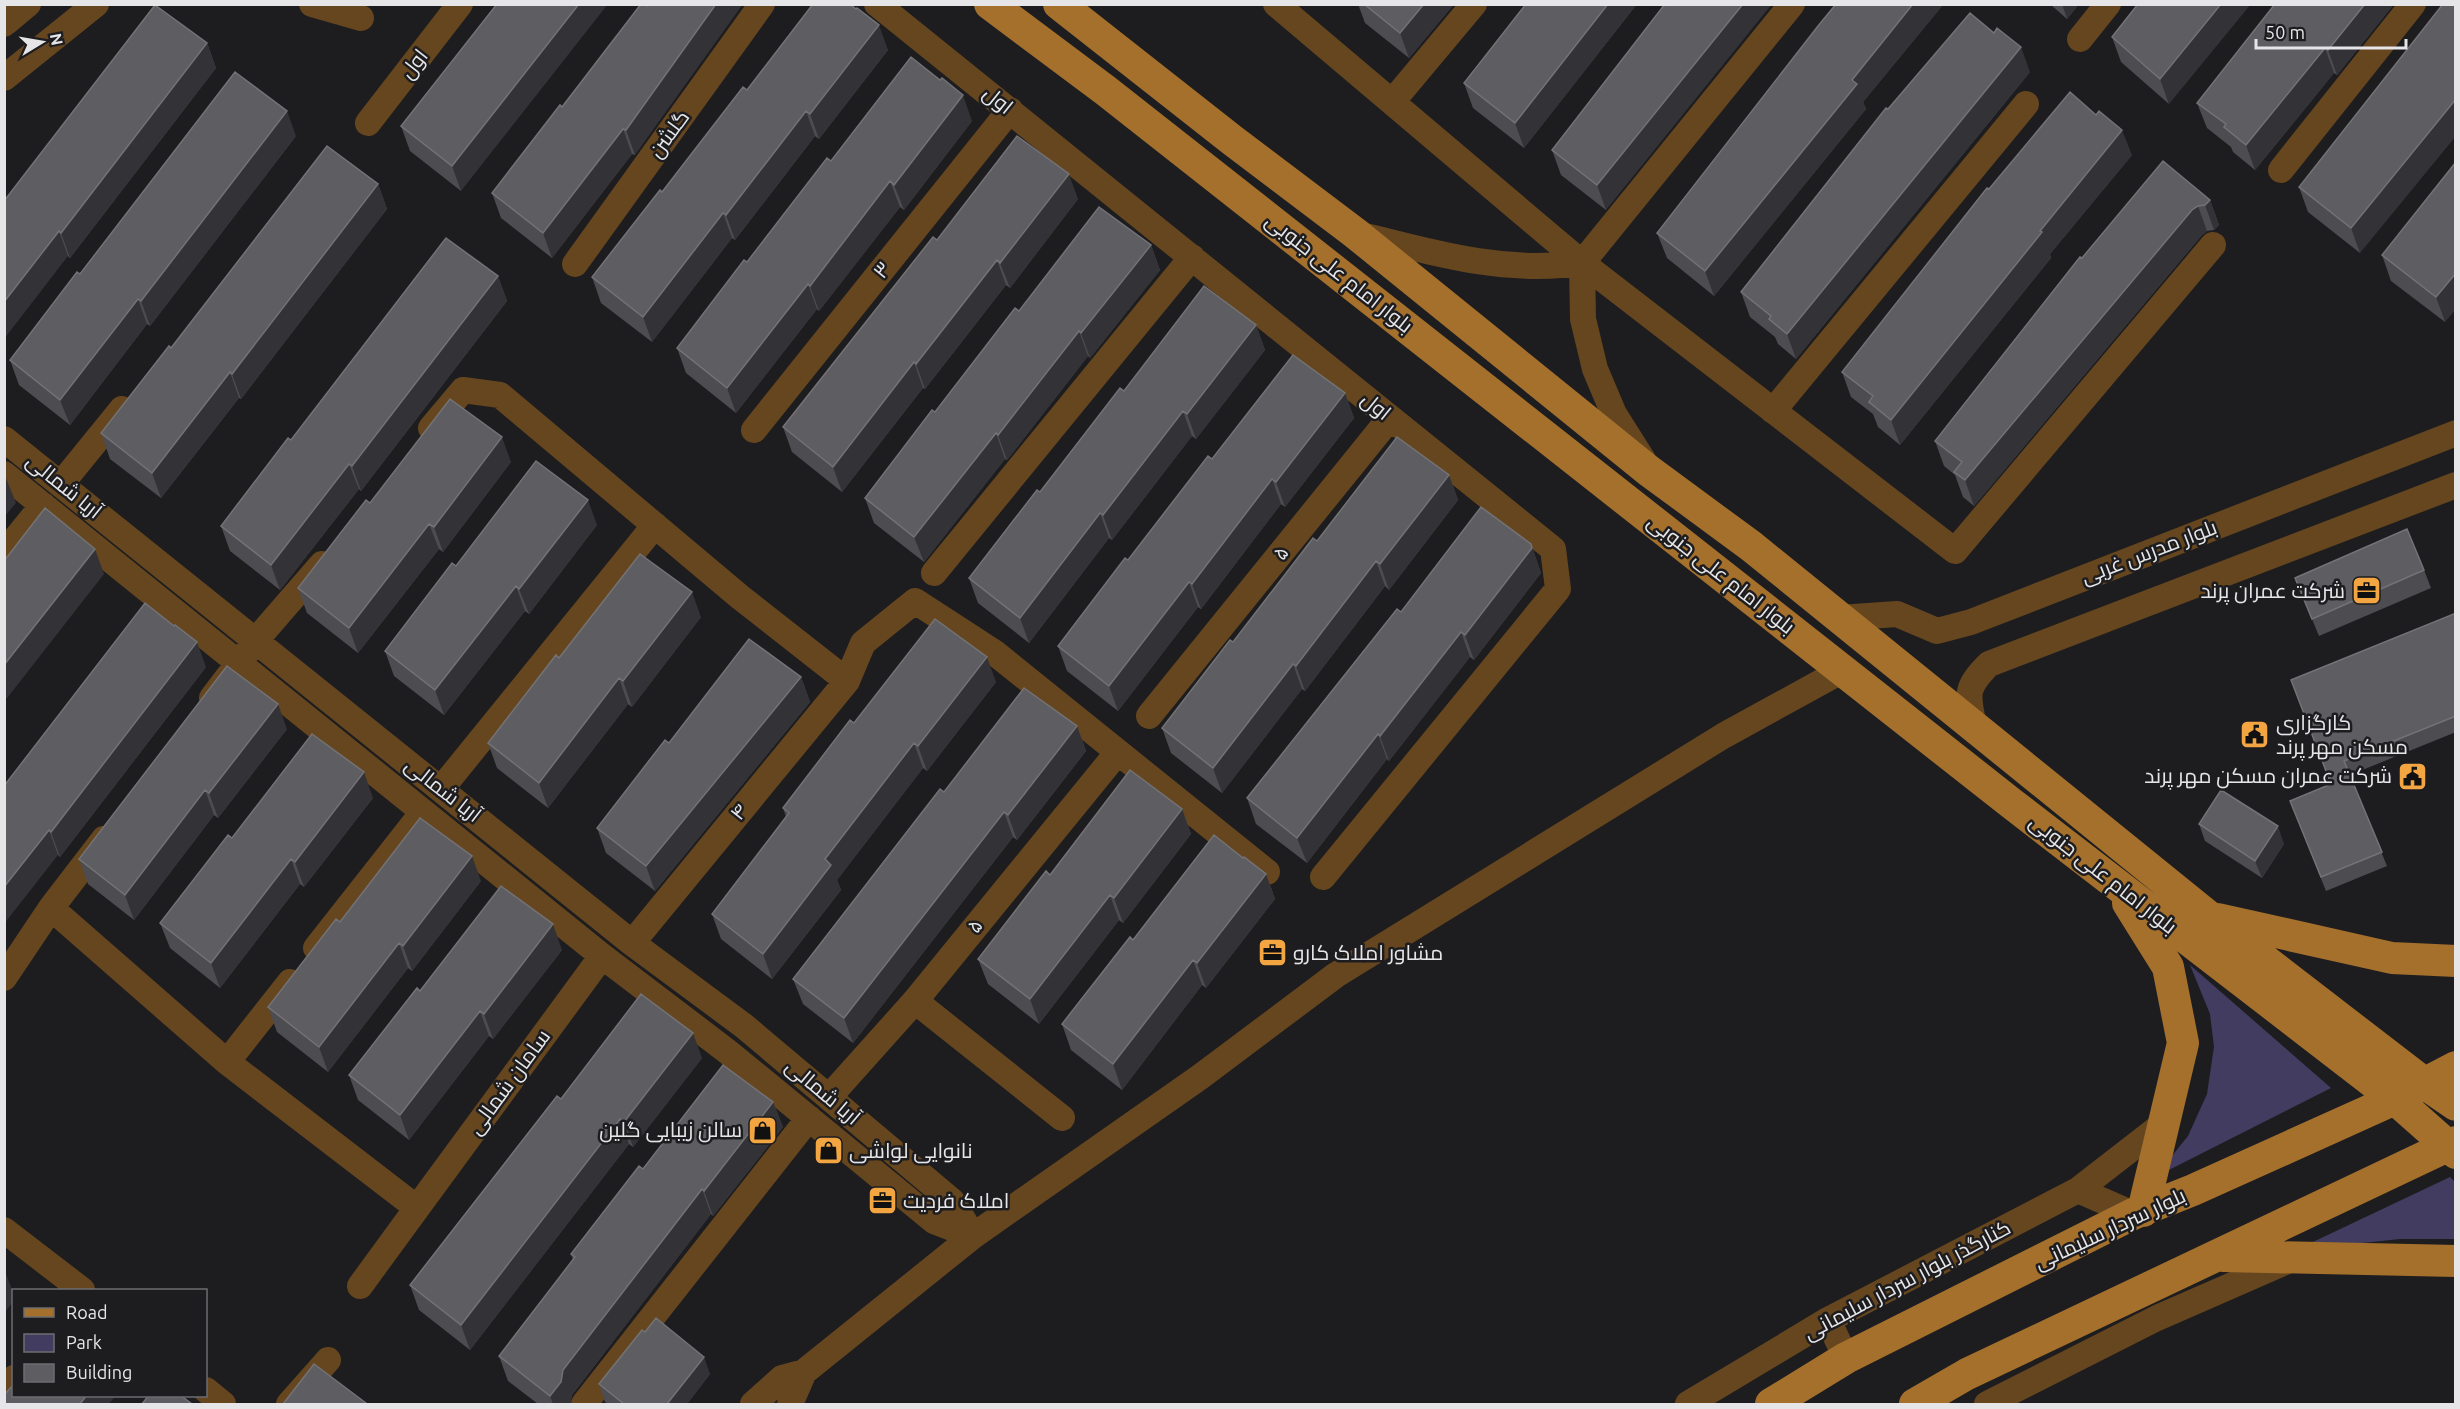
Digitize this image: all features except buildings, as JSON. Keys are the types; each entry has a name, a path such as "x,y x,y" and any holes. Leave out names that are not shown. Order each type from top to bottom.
{"main road":[{"name":"بلوار امام علی جنوبی","path":"990,4 1105,90 2116,884 2395,1099 2453,1147"},
{"name":"بلوار امام علی جنوبی","path":"1059,4 1355,233 1656,476 1751,546 2210,917 2424,1083 2456,1105"},
{"path":"1640,510 1656,476"},
{"path":"2116,884 2168,967 2183,1043 2138,1213"},
{"path":"2210,917 2392,958 2456,961"},
{"name":"بلوار سردار سلیمانی","path":"1771,1404 1846,1358 2138,1213 2395,1099 2456,1067"},
{"path":"1916,1404 1967,1374 2207,1259 2453,1147"},
{"path":"2207,1259 2298,1256 2456,1261"}],"street":[{"path":"4,24 28,4"},
{"path":"4,78 96,4"},
{"path":"312,4 361,18"},
{"name":"اول","path":"368,123 460,4"},
{"name":"گلشن","path":"575,264 762,4"},
{"name":"اول","path":"877,4 1553,549 1558,589 1323,877"},
{"path":"1276,4 1582,263 1955,551 2213,245"},
{"path":"1392,102 1474,4"},
{"path":"1656,476 1614,414 1595,369 1583,320 1582,263 1792,4"},
{"path":"2080,39 2108,4"},
{"path":"2281,170 2413,4"},
{"path":"1773,411 2026,104"},
{"name":"۳","path":"754,430 1010,110"},
{"path":"1355,233 1458,259 1549,267 1582,263"},
{"path":"934,573 1192,257"},
{"path":"418,445 463,390 500,395 740,597 847,681"},
{"path":"61,484 136,392"},
{"name":"۵","path":"1149,716 1390,417"},
{"name":"بلوار مدرس غربی","path":"1839,618 1897,614 1937,631 1971,622 2456,433"},
{"name":"آریا شمالی","path":"4,439 257,639 632,943 744,1026 952,1201 973,1236"},
{"name":"آریا شمالی","path":"4,474 602,956 728,1052 934,1221 973,1236"},
{"path":"1974,726 1969,702 1972,681 1989,664 2456,485"},
{"path":"4,554 43,505"},
{"path":"441,789 655,525"},
{"path":"195,719 257,639 340,542"},
{"name":"۴","path":"632,943 847,681 863,643 915,601 995,653 1118,752"},
{"path":"753,1404 782,1378 804,1372 973,1236 1200,1077 1336,975 1723,736 1843,670"},
{"path":"1118,752 1267,872"},
{"name":"۵","path":"829,1097 915,1000 1118,752"},
{"path":"227,1062 423,812"},
{"path":"4,978 51,908 116,823"},
{"path":"51,908 227,1062 417,1208"},
{"name":"سامان شمالی","path":"360,1286 602,956"},
{"path":"915,1000 1062,1118"},
{"path":"584,1404 809,1118"},
{"name":"کنارگذر بلوار سردار سلیمانی","path":"1688,1404 1828,1320 2078,1190 2163,1124"},
{"path":"2078,1190 2138,1213"},
{"path":"4,1230 81,1289"},
{"path":"1987,1404 2157,1318 2298,1256"},
{"path":"2157,1318 2207,1259"},
{"path":"1828,1320 1846,1358"},
{"path":"289,1404 328,1360"},
{"path":"790,1404 804,1372"},
{"path":"207,1391 223,1404"}],"green space":[{"path":"2190,965 2331,1088 2155,1177 2188,1136 2207,1094 2214,1047 2210,1014"},
{"path":"2450,1177 2455,1182 2455,1239 2400,1239 2296,1250"}],"place":[{"name":"شرکت عمران پرند","path":"2366,591"},
{"name":"کارگزاری مسکن مهر پرند","path":"2255,735"},
{"name":"شرکت عمران مسکن مهر پرند","path":"2413,776"},
{"name":"مشاور املاک کارو","path":"1272,953"},
{"name":"سالن زیبایی گلین","path":"763,1130"},
{"name":"نانوایی لواشی","path":"828,1151"},
{"name":"املاک فردیت","path":"882,1201"}]}
